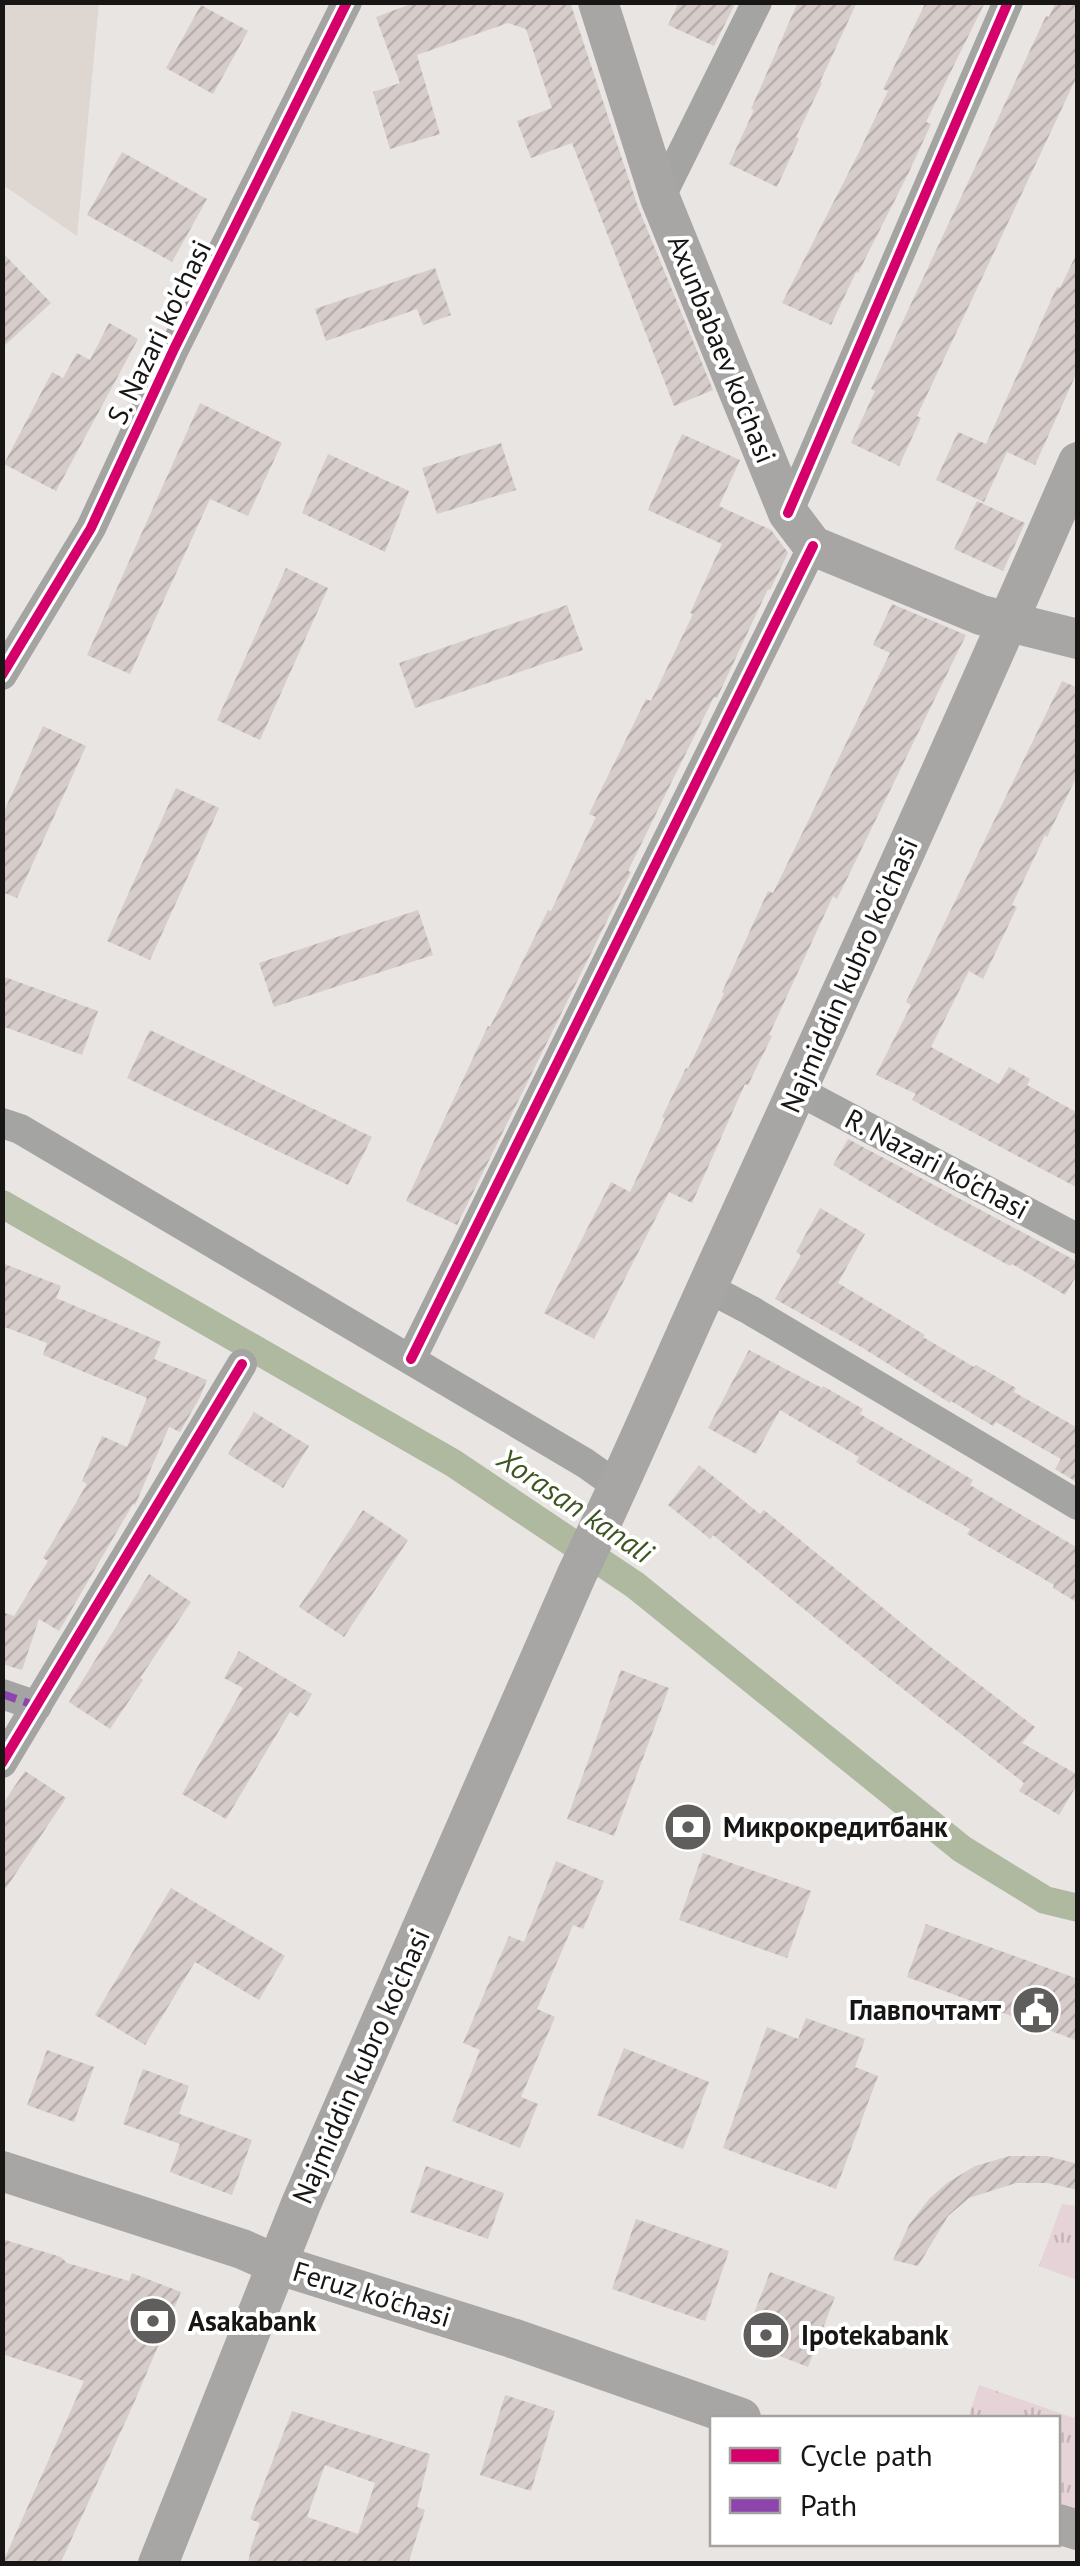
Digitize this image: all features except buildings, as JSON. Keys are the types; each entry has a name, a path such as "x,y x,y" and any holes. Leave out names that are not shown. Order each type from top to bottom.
{"main road":[{"name":"Axunbabaev ko'chasi","path":"598,2 660,198 788,513 813,546"},
{"name":"Najmiddin kubro ko'chasi","path":"158,2564 300,2204 576,1574 620,1487 1078,462"},
{"path":"813,546 981,614 1078,640"},
{"name":"Feruz ko'chasi","path":"2,2171 242,2249 276,2264 512,2338 735,2416"}],"street":[{"name":"S. Nazari ko'chasi","path":"2,675 92,528 174,350 347,2"},
{"path":"660,198 756,2"},
{"path":"788,513 1008,2"},
{"path":"411,1359 813,546"},
{"name":"R. Nazari ko'chasi","path":"797,1090 1078,1239"},
{"path":"2,1123 20,1129 411,1359 620,1487"},
{"path":"706,1288 750,1310 1078,1505"},
{"path":"2,1763 242,1364"},
{"path":"2,1694 37,1706"}],"shaded area":[{"path":"3,2 99,3 77,236 3,185"}],"green space":[{"path":"1062,2204 1077,2206 1077,2280 1039,2266"},
{"path":"979,2385 1074,2418 1077,2411 1077,2530 1060,2525 1060,2416 969,2416"}],"waterway":[{"name":"Xorasan kanali","path":"2,1204 453,1463 635,1585 962,1849 1045,1900 1078,1908"}],"marked path":[{"path":"2,1694 37,1706"}],"cycle path":[{"path":"2,675 91,528 174,349 347,2"},
{"path":"788,513 1008,2"},
{"path":"411,1359 813,546"},
{"path":"2,1763 242,1364"}],"place":[{"name":"Микрокредитбанк","path":"688,1827"},
{"name":"Главпочтамт","path":"1036,2010"},
{"name":"Asakabank","path":"153,2321"},
{"name":"Ipotekabank","path":"766,2335"}]}
